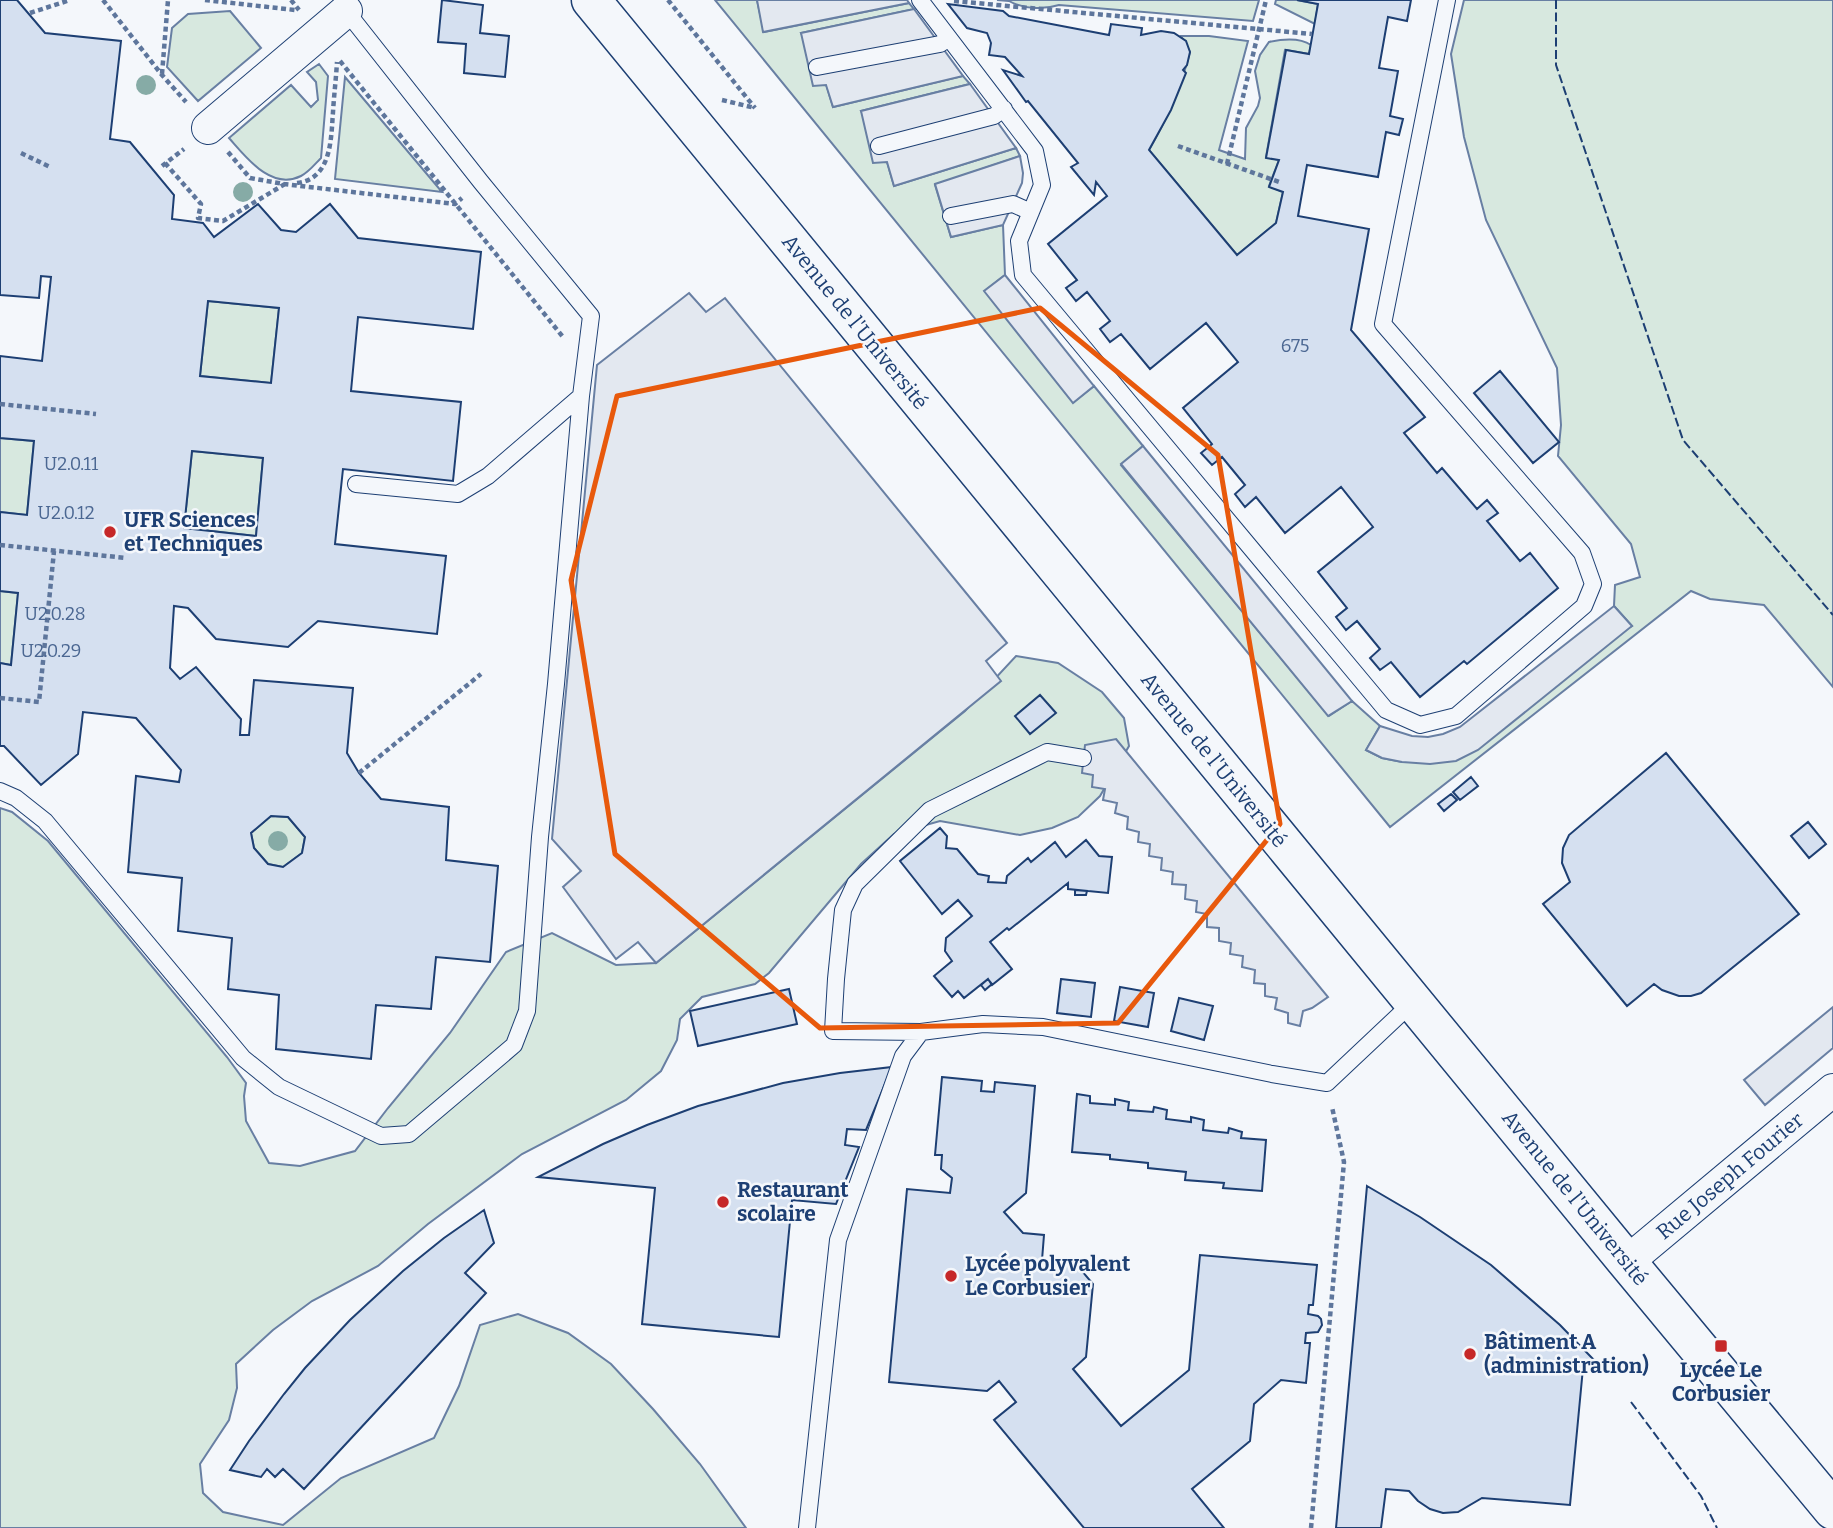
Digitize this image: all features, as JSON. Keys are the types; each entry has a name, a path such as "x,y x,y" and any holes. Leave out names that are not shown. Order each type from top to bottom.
{"street":[{"name":"Avenue de l'Université","path":"596,3 1413,1002 1833,1510"},
{"path":"208,128 309,22 348,4"},
{"name":"Rue Joseph Fourier","path":"1627,1262 1833,1090"}],"lane":[{"path":"920,0 1035,151 1042,185 1019,241 1023,275 1386,710 1420,725 1456,716 1584,606 1593,584 1582,553 1383,324 1447,0"},
{"path":"0,791 16,798 45,821 243,1058 279,1087 381,1136 410,1134 514,1045 527,1010 540,836 581,396 591,316 481,182 348,4"},
{"path":"817,67 940,44 949,38"},
{"path":"879,146 994,116 1004,109"},
{"path":"951,216 1013,204 1031,212"},
{"path":"356,484 458,494 488,476 581,396"},
{"path":"1083,758 1047,752 930,810 855,884 844,910 833,1031 921,1032 983,1024 1043,1027 1327,1083 1413,1002"},
{"path":"807,1528 838,1240 903,1056 921,1032"}],"path":[{"path":"30,13 70,0"},
{"path":"103,0 162,75 168,0"},
{"path":"205,0 309,22"},
{"path":"291,0 309,22"},
{"path":"668,0 755,108"},
{"path":"949,0 1312,34"},
{"path":"1227,164 1266,0"},
{"path":"183,150 164,164 201,204 198,218 223,221 284,184 302,183 312,179 323,167 330,151 338,58 566,342"},
{"path":"1178,146 1282,183"},
{"path":"21,153 50,167"},
{"path":"250,178 455,204"},
{"path":"0,404 96,414"},
{"path":"0,545 126,558"},
{"path":"0,698 39,702 54,551"},
{"path":"359,773 481,674"},
{"path":"1311,1528 1344,1161 1327,1083"}],"highlighted area":[{"path":"1040,308 1218,455 1280,824 1118,1023 820,1028 615,854 571,580 617,396"}],"shaded area":[{"path":"715,0 757,0 764,32 909,3 914,9 801,33 826,84 833,107 963,76 970,84 861,111 887,162 894,186 1016,148 1020,156 935,185 951,237 1003,225 1005,275 985,291 1073,402 1094,386 1143,446 1121,465 1329,716 1352,701 1380,726 1366,750 1382,758 1402,762 1632,626 1614,606 1615,585 1640,577 1631,544 1558,456 1561,425 1557,368 1486,220 1464,137 1451,54 1464,0 1833,0 1833,687 1764,605 1710,599 1691,591 1390,827"},
{"path":"757,0 907,0 909,3 763,32"},
{"path":"997,0 1259,0 1253,21 1059,5 1033,8"},
{"path":"1276,0 1318,4 1315,24 1275,4"},
{"path":"914,9 963,76 833,107 826,85 813,86 801,33"},
{"path":"230,11 261,48 198,101 167,67 172,28 188,14"},
{"path":"1181,36 1248,41 1219,150 1245,159 1246,128 1260,98 1255,71 1260,55 1269,42 1274,41 1296,40 1311,45 1309,54 1285,50 1266,157 1279,160 1269,186 1283,192 1276,223 1237,255 1149,150 1173,103 1190,52"},
{"path":"319,64 328,76 321,158 301,176 279,179 270,176 251,162 229,138 291,85 311,107 318,100 316,82 307,72"},
{"path":"345,77 442,192 335,179"},
{"path":"970,84 1016,148 894,186 887,162 873,163 861,111"},
{"path":"1020,156 1022,183 1003,225 951,237 935,184"},
{"path":"1005,275 1094,386 1073,403 984,291"},
{"path":"689,293 706,312 725,298 1007,643 986,661 1001,681 656,963 638,942 616,959 563,887 581,871 552,839 597,365"},
{"path":"208,301 279,308 271,383 200,376"},
{"path":"0,438 34,441 27,515 0,512"},
{"path":"1143,446 1352,701 1328,716 1121,464"},
{"path":"192,451 263,458 256,536 184,528"},
{"path":"0,591 18,593 11,665 0,663"},
{"path":"1614,606 1632,626 1478,750 1456,761 1430,764 1382,758 1366,750 1380,726 1412,736 1428,737 1460,727"},
{"path":"1016,656 1058,663 1102,692 1124,718 1129,746 1100,796 1078,817 1052,828 1020,835 940,821 894,834 861,864 769,973 755,984 702,997 680,1019 677,1040 661,1071 626,1100 522,1154 428,1224 378,1266 312,1301 273,1330 236,1364 237,1388 229,1420 200,1464 203,1493 223,1512 283,1525 341,1478 434,1438 459,1386 480,1325 518,1314 568,1333 611,1364 700,1464 746,1528 0,1528 0,808 12,812 48,841 227,1057 246,1083 246,1121 269,1163 300,1166 355,1151 450,1033 506,952 552,933 616,965 656,963 965,711"},
{"path":"1116,739 1328,997 1303,1011 1300,1026 1288,1023 1288,1013 1275,1009 1277,998 1265,996 1265,984 1254,983 1255,970 1242,967 1243,956 1230,954 1231,943 1219,941 1219,928 1207,927 1207,914 1196,912 1197,901 1185,899 1186,885 1172,884 1173,872 1161,870 1162,858 1149,856 1150,844 1138,842 1139,832 1127,829 1128,817 1115,813 1117,803 1103,800 1105,789 1092,787 1093,775 1082,773 1085,745"},
{"path":"271,816 288,817 305,837 302,853 283,867 268,864 254,848 251,833"},
{"path":"1833,1007 1833,1048 1765,1105 1744,1080"}],"building":[{"name":"UFR Sciences et Techniques","path":"0,0 17,0 45,33 121,41 110,139 130,142 174,195 172,219 203,223 214,237 258,204 281,230 296,232 330,204 358,238 481,252 473,329 358,317 351,391 461,402 453,481 343,469 335,544 446,556 437,634 318,621 288,647 216,639 188,608 174,606 170,668 180,679 196,667 241,719 240,735 249,735 254,680 353,688 347,753 359,773 381,799 449,807 446,860 498,866 490,962 436,957 431,1009 376,1005 371,1059 276,1049 279,995 228,989 232,938 178,931 182,878 128,872 136,776 179,782 181,770 136,718 83,712 78,754 41,785 4,746 0,746 0,663 11,665 18,593 0,591 0,512 27,515 34,441 0,438 0,356 42,361 51,277 41,276 39,298 0,295","holes":["208,301 279,308 271,383 200,376","192,451 263,458 256,536 184,528","271,816 288,817 305,837 302,853 283,867 268,864 254,848 251,833"]},
{"path":"442,0 483,5 480,33 509,36 505,77 464,73 466,44 438,42"},
{"path":"1297,0 1411,0 1407,21 1388,17 1379,68 1398,71 1390,116 1403,119 1399,135 1386,132 1378,177 1307,165 1298,216 1369,229 1351,330 1425,417 1404,433 1437,473 1442,468 1477,509 1487,500 1498,513 1487,521 1520,561 1530,553 1558,588 1467,664 1464,661 1420,697 1391,662 1380,670 1370,658 1380,649 1357,621 1346,630 1336,617 1347,608 1318,572 1373,527 1341,487 1285,533 1256,497 1245,507 1235,494 1245,485 1222,457 1212,465 1201,453 1212,444 1183,408 1238,362 1206,323 1150,369 1121,334 1110,342 1100,329 1110,321 1087,292 1076,301 1066,288 1077,280 1048,244 1107,196 1096,182 1094,195 1071,167 1078,163 1028,101 1026,102 1003,70 1022,76 1005,57 989,55 991,43 987,33 967,28 948,4 1003,11 1009,16 1109,35 1111,24 1142,28 1141,35 1161,31 1174,33 1186,41 1190,52 1183,70 1186,73 1171,110 1149,150 1237,255 1276,223 1283,192 1269,187 1279,160 1266,158 1286,50 1309,54 1318,4"},
{"path":"1500,371 1559,442 1533,463 1474,393"},
{"path":"1040,695 1056,713 1030,734 1015,716"},
{"path":"1666,753 1799,914 1701,993 1679,996 1654,984 1627,1006 1543,904 1570,882 1562,863 1563,848 1569,835"},
{"path":"1471,777 1478,786 1460,800 1453,792"},
{"path":"1451,794 1457,800 1444,811 1438,804"},
{"path":"1808,822 1826,844 1809,858 1791,836"},
{"path":"940,828 947,836 946,848 957,849 978,874 989,876 988,882 1006,883 1007,876 1028,858 1031,862 1055,842 1066,857 1086,840 1099,856 1112,857 1108,893 1068,889 1068,883 990,942 1012,969 992,985 988,979 964,998 958,991 952,997 934,976 952,961 945,951 946,938 972,916 958,900 942,914 900,861"},
{"path":"1075,890 1087,891 1086,895 1075,895"},
{"path":"988,979 992,984 985,990 981,985"},
{"path":"1061,979 1095,983 1091,1017 1057,1013"},
{"path":"1120,987 1154,993 1148,1027 1114,1021"},
{"path":"789,989 797,1024 698,1046 690,1011"},
{"path":"1179,998 1213,1006 1204,1040 1171,1031"},
{"name":"Restaurant scolaire","path":"892,1067 866,1130 847,1129 845,1145 859,1147 836,1204 792,1200 779,1337 642,1324 655,1188 538,1177 603,1144 698,1106 783,1083"},
{"path":"942,1077 982,1081 981,1091 994,1092 995,1082 1035,1086 1026,1193 1004,1212 1023,1233 1044,1235 1042,1260 1076,1264 1093,1284 1086,1357 1073,1369 1121,1426 1189,1370 1200,1255 1317,1265 1313,1305 1309,1305 1308,1314 1318,1316 1322,1325 1318,1332 1306,1333 1305,1343 1310,1343 1306,1383 1281,1380 1254,1404 1250,1441 1192,1489 1224,1528 1084,1528 994,1420 1016,1402 999,1381 987,1391 889,1382 907,1189 950,1193 952,1178 941,1169 942,1155 935,1155"},
{"path":"1077,1094 1090,1096 1090,1103 1115,1105 1115,1099 1129,1102 1128,1110 1153,1112 1154,1107 1167,1110 1166,1119 1191,1122 1191,1117 1204,1120 1203,1130 1228,1133 1229,1128 1242,1132 1241,1138 1266,1140 1262,1191 1223,1188 1224,1183 1185,1180 1186,1172 1148,1168 1148,1163 1110,1159 1110,1155 1072,1152"},
{"name":"Bâtiment A (administration)","path":"1367,1186 1420,1217 1491,1265 1560,1325 1593,1359 1583,1368 1570,1505 1482,1498 1458,1512 1443,1513 1430,1509 1409,1491 1386,1489 1381,1528 1336,1528"},
{"path":"484,1210 494,1243 465,1273 486,1293 304,1489 283,1469 275,1477 267,1469 261,1477 230,1470 284,1394 350,1320 403,1271"}],"fence":[{"path":"1556,0 1556,65 1683,440 1833,615"},
{"path":"1631,1402 1701,1496 1717,1528"}],"place":[{"name":"UFR Sciences et Techniques","path":"110,532"},
{"name":"Restaurant scolaire","path":"723,1202"},
{"name":"Lycée polyvalent Le Corbusier","path":"951,1276"},
{"name":"Lycée Le Corbusier","path":"1721,1346"},
{"name":"Bâtiment A (administration)","path":"1470,1354"}]}
